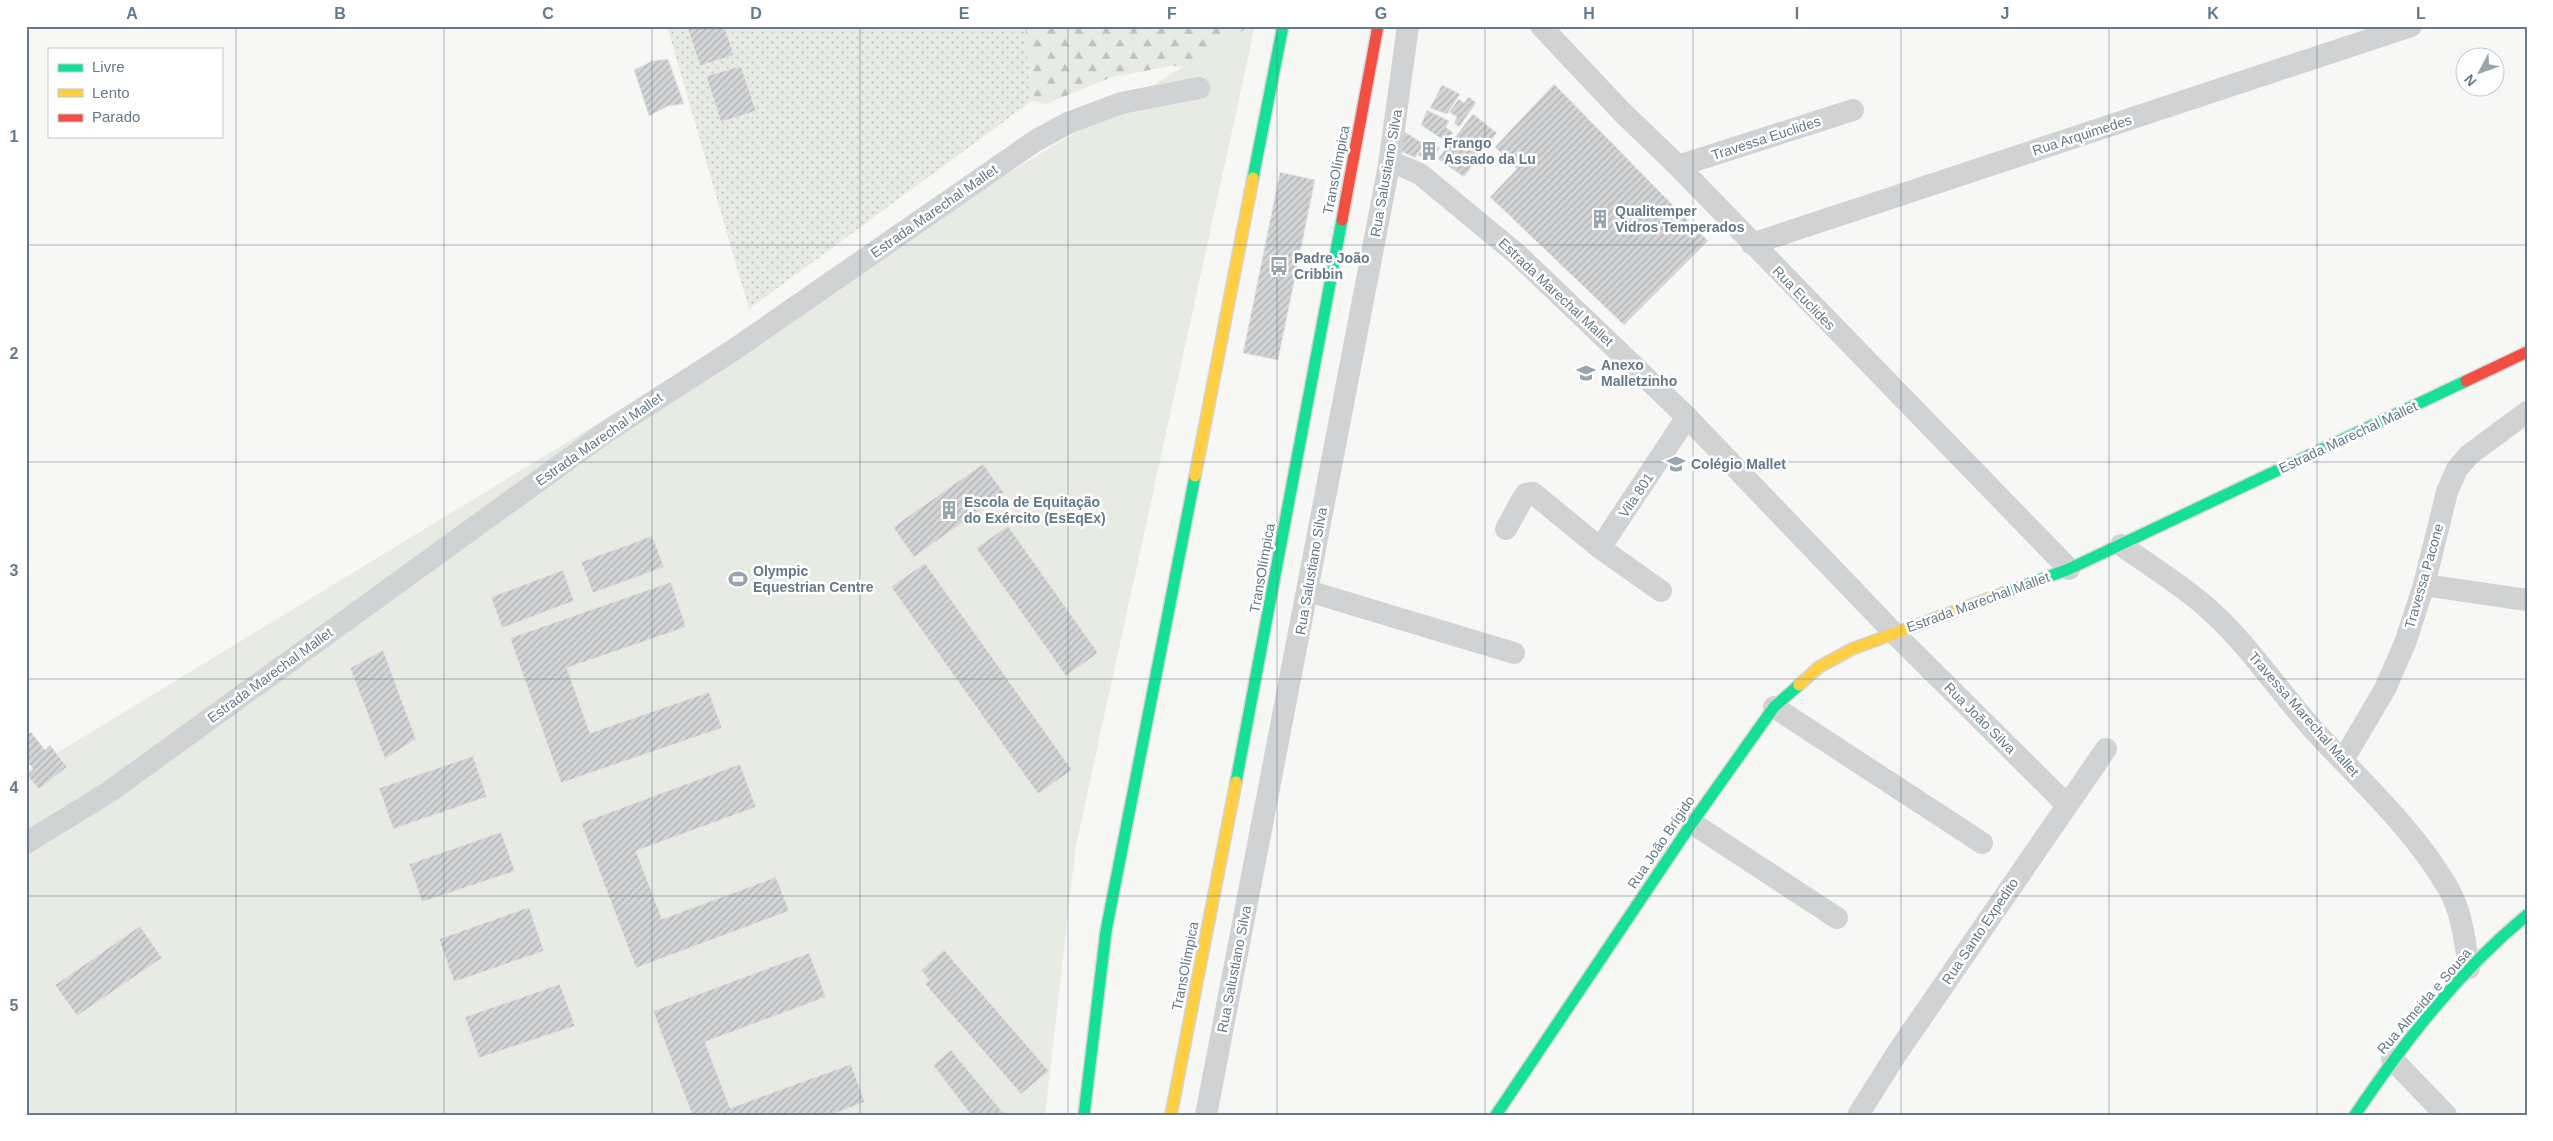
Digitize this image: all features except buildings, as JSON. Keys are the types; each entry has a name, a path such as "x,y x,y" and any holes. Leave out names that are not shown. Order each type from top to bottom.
{"main road":[{"path":"1084,1115 1106,931 1283,26"},
{"name":"TransOlímpica","path":"1171,1115 1265,633 1378,26"},
{"name":"Estrada Marechal Mallet","path":"1894,633 2070,569 2527,352"},
{"path":"1230,877 1259,712 1265,633"},
{"name":"Rua João Brígido","path":"1496,1115 1692,823 1774,707 1819,667 1852,649 1894,633"},
{"name":"Rua Almeida e Sousa","path":"2355,1115 2392,1059 2470,968 2525,920"}],"street":[{"name":"Rua Salustiano Silva","path":"1206,1115 1389,165 1408,26"},
{"name":"Rua Euclides","path":"1541,26 1622,112 1678,166 2070,569"},
{"name":"Rua Arquimedes","path":"1752,244 2411,26"},
{"name":"Estrada Marechal Mallet","path":"26,843 109,792 606,432 732,350 1035,141 1068,123 1114,105 1199,88"},
{"name":"Travessa Euclides","path":"1678,166 1853,110"},
{"name":"Estrada Marechal Mallet","path":"1389,165 1397,164 1420,174 1512,250 1687,417 1894,633"},
{"name":"Travessa Pacone","path":"2343,760 2385,689 2405,643 2424,585 2447,492 2457,469 2469,455 2527,412"},
{"name":"Vila 801","path":"1600,548 1687,417"},
{"path":"1506,529 1523,498 1526,494 1533,493 1600,548 1661,591"},
{"name":"Travessa Marechal Mallet","path":"2121,545 2210,611 2264,666 2310,726 2422,847 2449,889 2464,937 2470,968"},
{"path":"2424,585 2527,600"},
{"path":"1308,592 1514,653"},
{"name":"Rua João Silva","path":"1894,633 2066,804"},
{"path":"1774,707 1982,843"},
{"name":"Rua Santo Expedito","path":"1858,1115 2066,804 2106,749"},
{"path":"1692,823 1837,918"},
{"path":"2392,1059 2446,1115"}],"green space":[{"path":"667,26 1025,26 1032,101 749,309"},
{"path":"1025,26 1253,26 1245,69 1171,66 1112,77 1046,104 1032,101"},
{"name":"Olympic Equestrian Centre","path":"1250,26 1255,26 1076,845 1045,1115 26,1115 26,772"}],"traffic: fast":[{"path":"1253,178 1283,26"},
{"path":"1236,782 1342,220"},
{"path":"2004,593 2069,569 2466,381"},
{"path":"1084,1115 1106,931 1195,476"},
{"path":"1496,1115 1692,823 1774,707 1799,685"},
{"path":"2355,1115 2413,1034 2455,984 2527,915"}],"traffic: slow":[{"path":"1195,476 1253,178"},
{"path":"1799,685 1819,667 1852,649 2004,593"},
{"path":"1171,1115 1236,782"}],"traffic: jam":[{"path":"1342,220 1378,26"},
{"path":"2466,381 2527,352"}],"place":[{"name":"Frango Assado da Lu","path":"1429,151"},
{"name":"Qualitemper Vidros Temperados","path":"1600,219"},
{"name":"Padre João Cribbin","path":"1279,266"},
{"name":"Anexo Malletzinho","path":"1586,373"},
{"name":"Colégio Mallet","path":"1676,464"},
{"name":"Escola de Equitação do Exército (EsEqEx)","path":"949,510"},
{"name":"Olympic Equestrian Centre","path":"738,579"}]}
